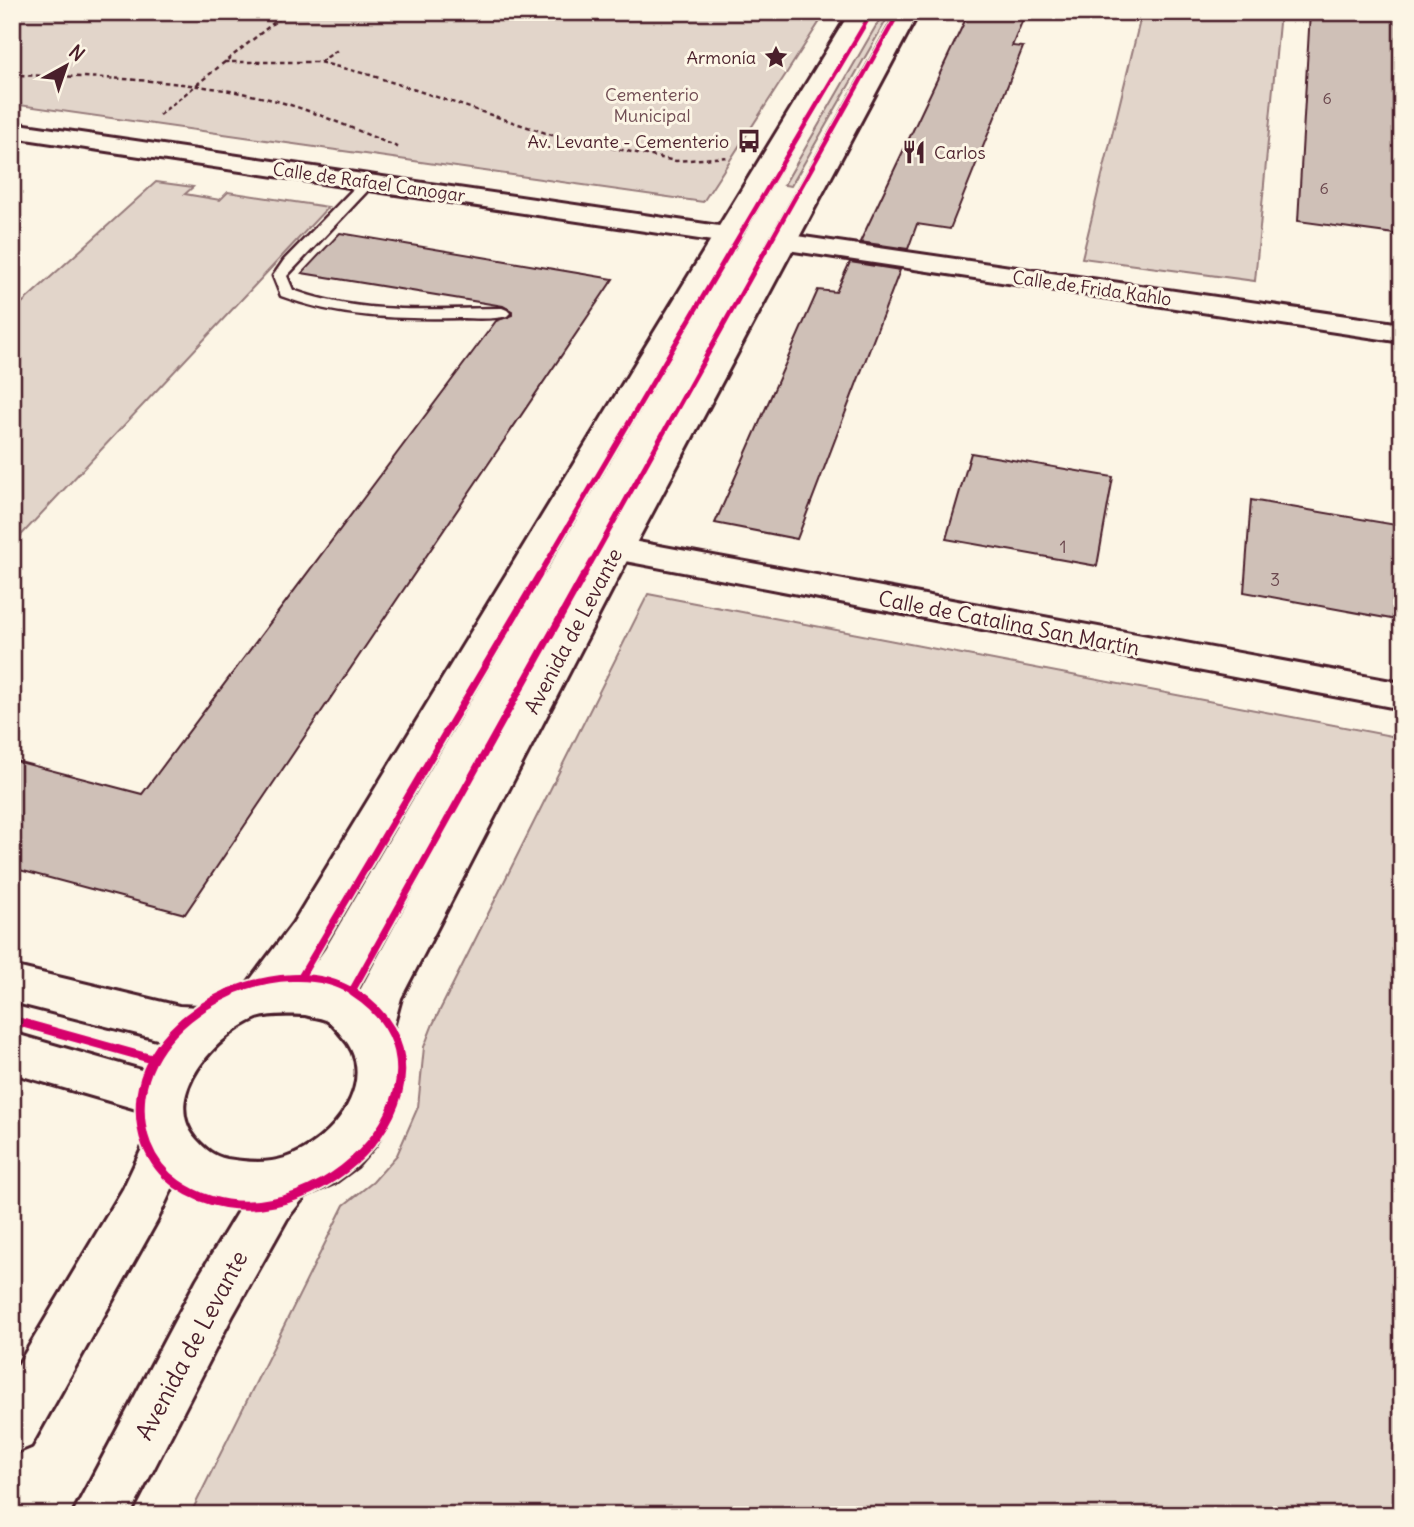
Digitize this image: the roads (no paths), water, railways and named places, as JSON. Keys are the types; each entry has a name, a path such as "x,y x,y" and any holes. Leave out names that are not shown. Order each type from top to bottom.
{"street":[{"path":"262,998 308,935 861,12"},
{"name":"Avenida de Levante","path":"369,1034 379,997 616,549 909,12"},
{"name":"Calle de Rafael Canogar","path":"12,130 726,235"},
{"name":"Calle de Frida Kahlo","path":"783,242 1402,333"},
{"name":"Calle de Catalina San Martín","path":"616,549 1402,696"},
{"path":"12,984 180,1025 207,1026"},
{"path":"12,1053 167,1118 188,1164 217,1180 252,1185 289,1180 326,1161 342,1149 362,1128 374,1103 380,1078 378,1055 369,1034 343,1008 305,996 262,998 234,1008 207,1026 188,1044 173,1067 167,1118 128,1227 12,1427"},
{"name":"Avenida de Levante","path":"100,1515 221,1287 270,1203 289,1180"}],"lane":[{"path":"368,182 289,263 280,276 286,293 306,302 341,310 502,313"}],"place":[{"name":"Armonía","path":"776,57"},
{"name":"Av. Levante - Cementerio","path":"749,141"},
{"name":"Carlos","path":"914,152"}],"park label":[{"name":"Cementerio Municipal","path":"652,104"}]}
